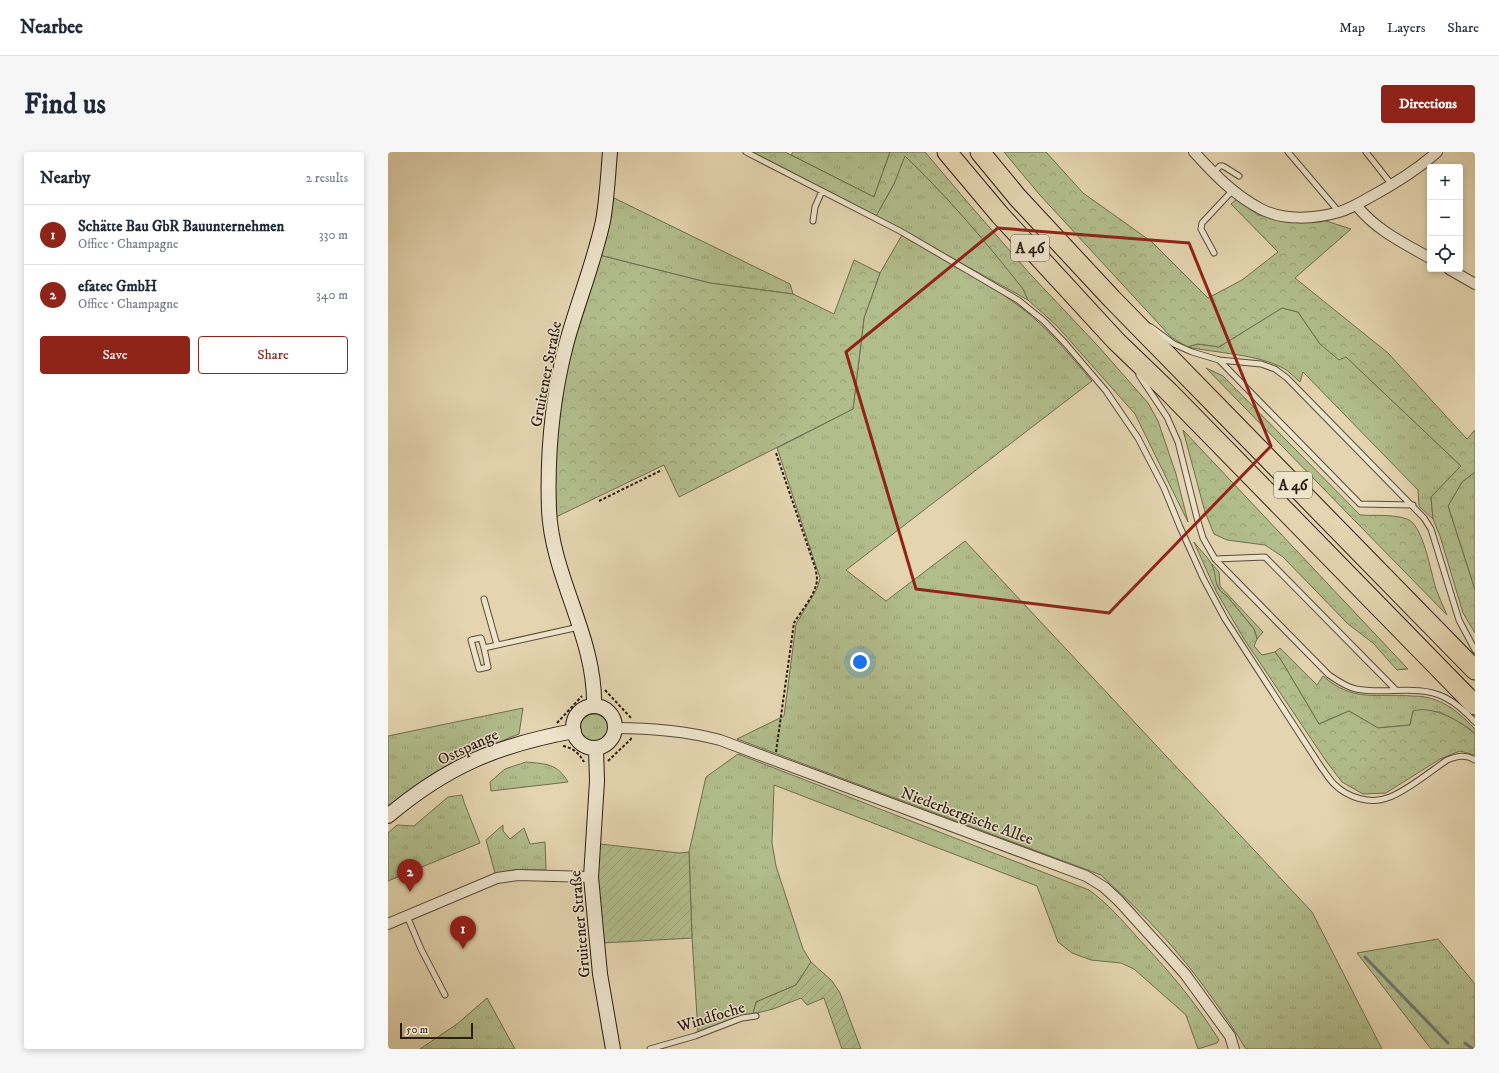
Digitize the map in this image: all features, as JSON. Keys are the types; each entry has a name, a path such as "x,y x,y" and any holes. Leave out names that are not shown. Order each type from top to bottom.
{"highway":[{"name":"A 46","path":"947,152 1000,215 1116,341 1169,392 1475,705"},
{"name":"A 46","path":"980,152 1018,198 1112,299 1475,670"}],"main road":[{"name":"Gruitener Straße","path":"594,706 595,691 580,627 556,556 549,511 550,441 556,392 566,346 594,255 603,220 610,152"},
{"path":"594,706 601,707 608,711 613,718 615,728 610,741 604,746 596,748 588,747 575,737 574,720 578,713 585,708 594,706"},
{"name":"Ostspange","path":"388,816 424,787 461,766 485,755 511,746 574,731"},
{"name":"Gruitener Straße","path":"596,748 597,781 591,877 600,974 612,1049"}],"street":[{"path":"1194,152 1232,191 1262,210 1287,216 1311,218 1339,212 1356,205 1392,185 1437,152"},
{"path":"1356,205 1365,217 1380,229 1427,256"},
{"path":"1453,272 1475,284"},
{"name":"Niederbergische Allee","path":"615,728 640,729 705,736 720,740 1086,876 1104,887 1119,901 1185,974 1230,1036 1232,1048"},
{"path":"388,924 498,878 518,875 591,877"}],"lane":[{"path":"746,152 900,231 1018,300 1044,321 1092,373 1122,412 1149,458 1164,488 1203,578 1225,619 1321,767 1342,792 1365,800 1390,798 1447,760 1457,756 1467,756 1475,760"},
{"path":"1288,152 1339,212"},
{"path":"1366,152 1392,185"},
{"path":"1213,173 1220,166 1223,166 1239,176"},
{"path":"813,221 815,207 822,191"},
{"path":"1214,253 1201,229 1202,223 1232,191"},
{"path":"1112,299 1136,316"},
{"path":"1148,325 1174,344 1192,352 1219,360 1261,364 1275,369 1287,378 1413,505 1424,518 1431,529 1459,620 1475,650"},
{"path":"1116,341 1133,366"},
{"path":"1219,360 1360,504 1413,505"},
{"path":"1137,372 1167,417 1178,442 1196,518 1203,538 1215,559 1329,675 1342,684 1356,689 1371,691 1419,691 1443,697 1461,708 1475,722"},
{"path":"1215,559 1265,557 1396,690"},
{"path":"484,599 497,645"},
{"path":"484,648 580,627"},
{"path":"481,638 484,648 488,667 479,669 472,640 481,638"},
{"path":"407,916 421,949 445,995"},
{"name":"Windfoche","path":"650,1049 695,1036 742,1018 756,1016"}],"path":[{"path":"775,761 785,699 794,623 811,596 818,580 816,570 776,453"},
{"path":"599,501 662,470"}],"highlighted area":[{"path":"998,228 1189,243 1271,446 1109,613 916,589 846,352"}],"green space":[{"path":"751,152 785,152 874,197 890,152 925,152 1031,275 1098,346 1148,403 1158,421 1176,474 1188,522 1135,414 1057,326 1028,300 1023,289 981,237 936,187 905,156 894,184 876,216"},
{"path":"793,152 890,152 874,197 791,155"},
{"path":"1004,152 1046,152 1083,193 1152,242 1208,298 1242,280 1278,252 1231,204 1237,199 1258,215 1288,220 1323,220 1351,229 1295,278 1388,353 1467,439 1475,430 1475,472 1462,482 1448,506 1475,590 1475,633 1463,613 1440,536 1433,519 1431,497 1461,466 1346,357 1339,360 1320,344 1298,312 1282,308 1219,347 1198,344 1187,347 1171,337 1039,194"},
{"path":"904,155 936,187 981,237 1024,289 1028,300 876,216 894,184"},
{"path":"614,198 790,284 793,294 710,283 599,255"},
{"path":"902,235 976,278 1019,306 1048,332 1092,381 846,570 886,601 965,541 1312,912 1382,1049 1246,1049 1213,999 1176,951 1140,912 1101,875 737,739 784,716 796,624 817,589 820,578 777,448 853,409 864,318 880,273"},
{"path":"599,255 710,283 793,294 834,314 854,260 880,273 864,318 853,409 679,497 664,465 556,517 554,435 563,376"},
{"path":"1282,308 1298,312 1320,344 1346,357 1461,466 1431,497 1433,519 1419,506 1418,490 1303,372 1300,382 1285,369 1273,363 1236,354 1187,347 1198,344 1219,347"},
{"path":"1206,368 1223,376 1360,515 1396,516 1407,519 1413,523 1422,539 1436,589 1447,615 1356,522"},
{"path":"1183,430 1408,669 1397,670 1373,643 1348,624 1283,557 1265,545 1227,540 1214,534 1205,512"},
{"path":"1475,472 1475,590 1448,506 1462,482"},
{"path":"1194,542 1212,565 1219,589 1227,596 1254,629 1257,639 1254,646 1262,655 1275,652 1319,724 1349,711 1378,728 1410,725 1413,711 1429,710 1454,719 1475,734 1475,755 1460,751 1440,759 1386,793 1363,794 1342,782 1326,761 1244,639 1216,591"},
{"path":"1212,564 1219,572 1220,586 1263,632 1257,639 1254,629 1217,586"},
{"path":"1280,648 1317,685 1323,676 1345,690 1355,693 1366,695 1427,697 1442,702 1457,712 1475,729 1475,734 1470,729 1440,712 1413,711 1410,725 1378,728 1349,711 1319,724 1275,652"},
{"path":"523,708 519,734 451,765 419,784 388,807 388,736"},
{"path":"594,714 604,718 608,728 604,738 594,742 584,738 580,728 584,718"},
{"path":"738,754 1089,890 1114,912 1170,974 1191,999 1219,1040 1217,1043 1198,1049 1186,1015 1134,969 1121,963 1091,960 1072,953 1058,942 1037,886 774,785 772,843 776,866 803,949 811,962 796,985 756,1002 753,1014 737,1017 698,1032 692,938 689,852 706,777"},
{"path":"526,762 545,764 555,768 560,771 568,782 491,791 490,782 505,769"},
{"path":"462,795 480,843 388,881 388,833 397,825 414,826 448,797"},
{"path":"503,825 503,831 510,839 524,828 530,844 545,842 546,870 515,870 495,873 486,840"},
{"path":"600,844 679,853 689,852 692,938 602,943 597,876"},
{"path":"1438,939 1475,984 1475,1049 1431,1049 1357,953"},
{"path":"811,962 832,981 840,993 861,1049 842,1049 824,998 807,1005 801,998 773,1009 753,1014 756,1002 796,985"},
{"path":"487,998 515,1049 420,1049 457,1024"}],"waterway":[{"path":"1365,957 1448,1043"},
{"path":"1465,1043 1473,1049"}],"place":[{"name":"efatec GmbH","path":"410,892"},
{"name":"Schätte Bau GbR Bauunternehmen","path":"463,949"}]}
